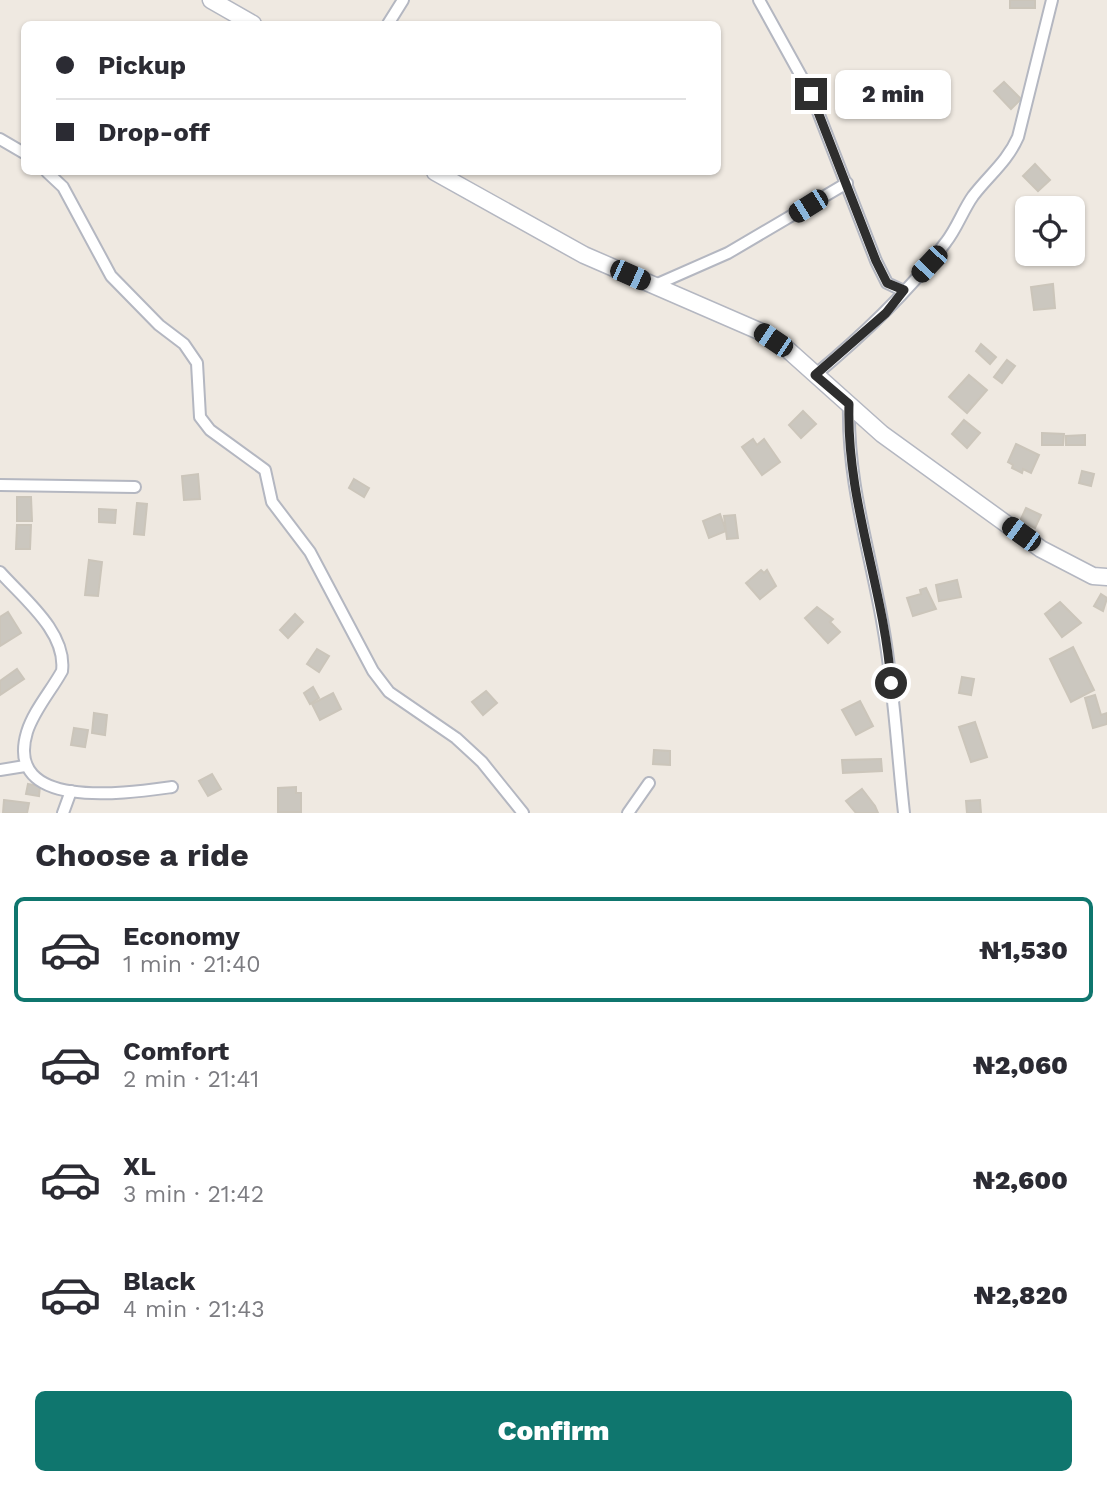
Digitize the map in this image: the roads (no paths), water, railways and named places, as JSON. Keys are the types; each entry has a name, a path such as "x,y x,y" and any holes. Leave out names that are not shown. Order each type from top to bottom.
{"main road":[{"path":"211,0 248,21"},
{"path":"440,175 584,254 759,331 787,349 882,434 1041,549 1093,576 1107,577"}],"street":[{"path":"390,21 403,0"},
{"path":"760,0 811,94 876,261 887,283 904,290"},
{"path":"815,375 886,313 948,239 975,194 1010,155 1018,137 1052,0"},
{"path":"0,139 21,151"},
{"path":"50,175 63,187 111,276 159,325 184,344 197,363 200,417 210,430 265,470 272,502 310,552 373,671 389,692 456,738 482,762 523,813"},
{"path":"653,285 728,253 847,183"},
{"path":"849,404 848,449 855,497 890,662 904,813"},
{"path":"0,485 135,487"},
{"path":"0,572 55,635 63,660 62,671 27,732 24,766 31,775 48,786 117,794 172,787"},
{"path":"0,770 24,766"},
{"path":"628,813 649,783"},
{"path":"63,813 71,790"}]}
